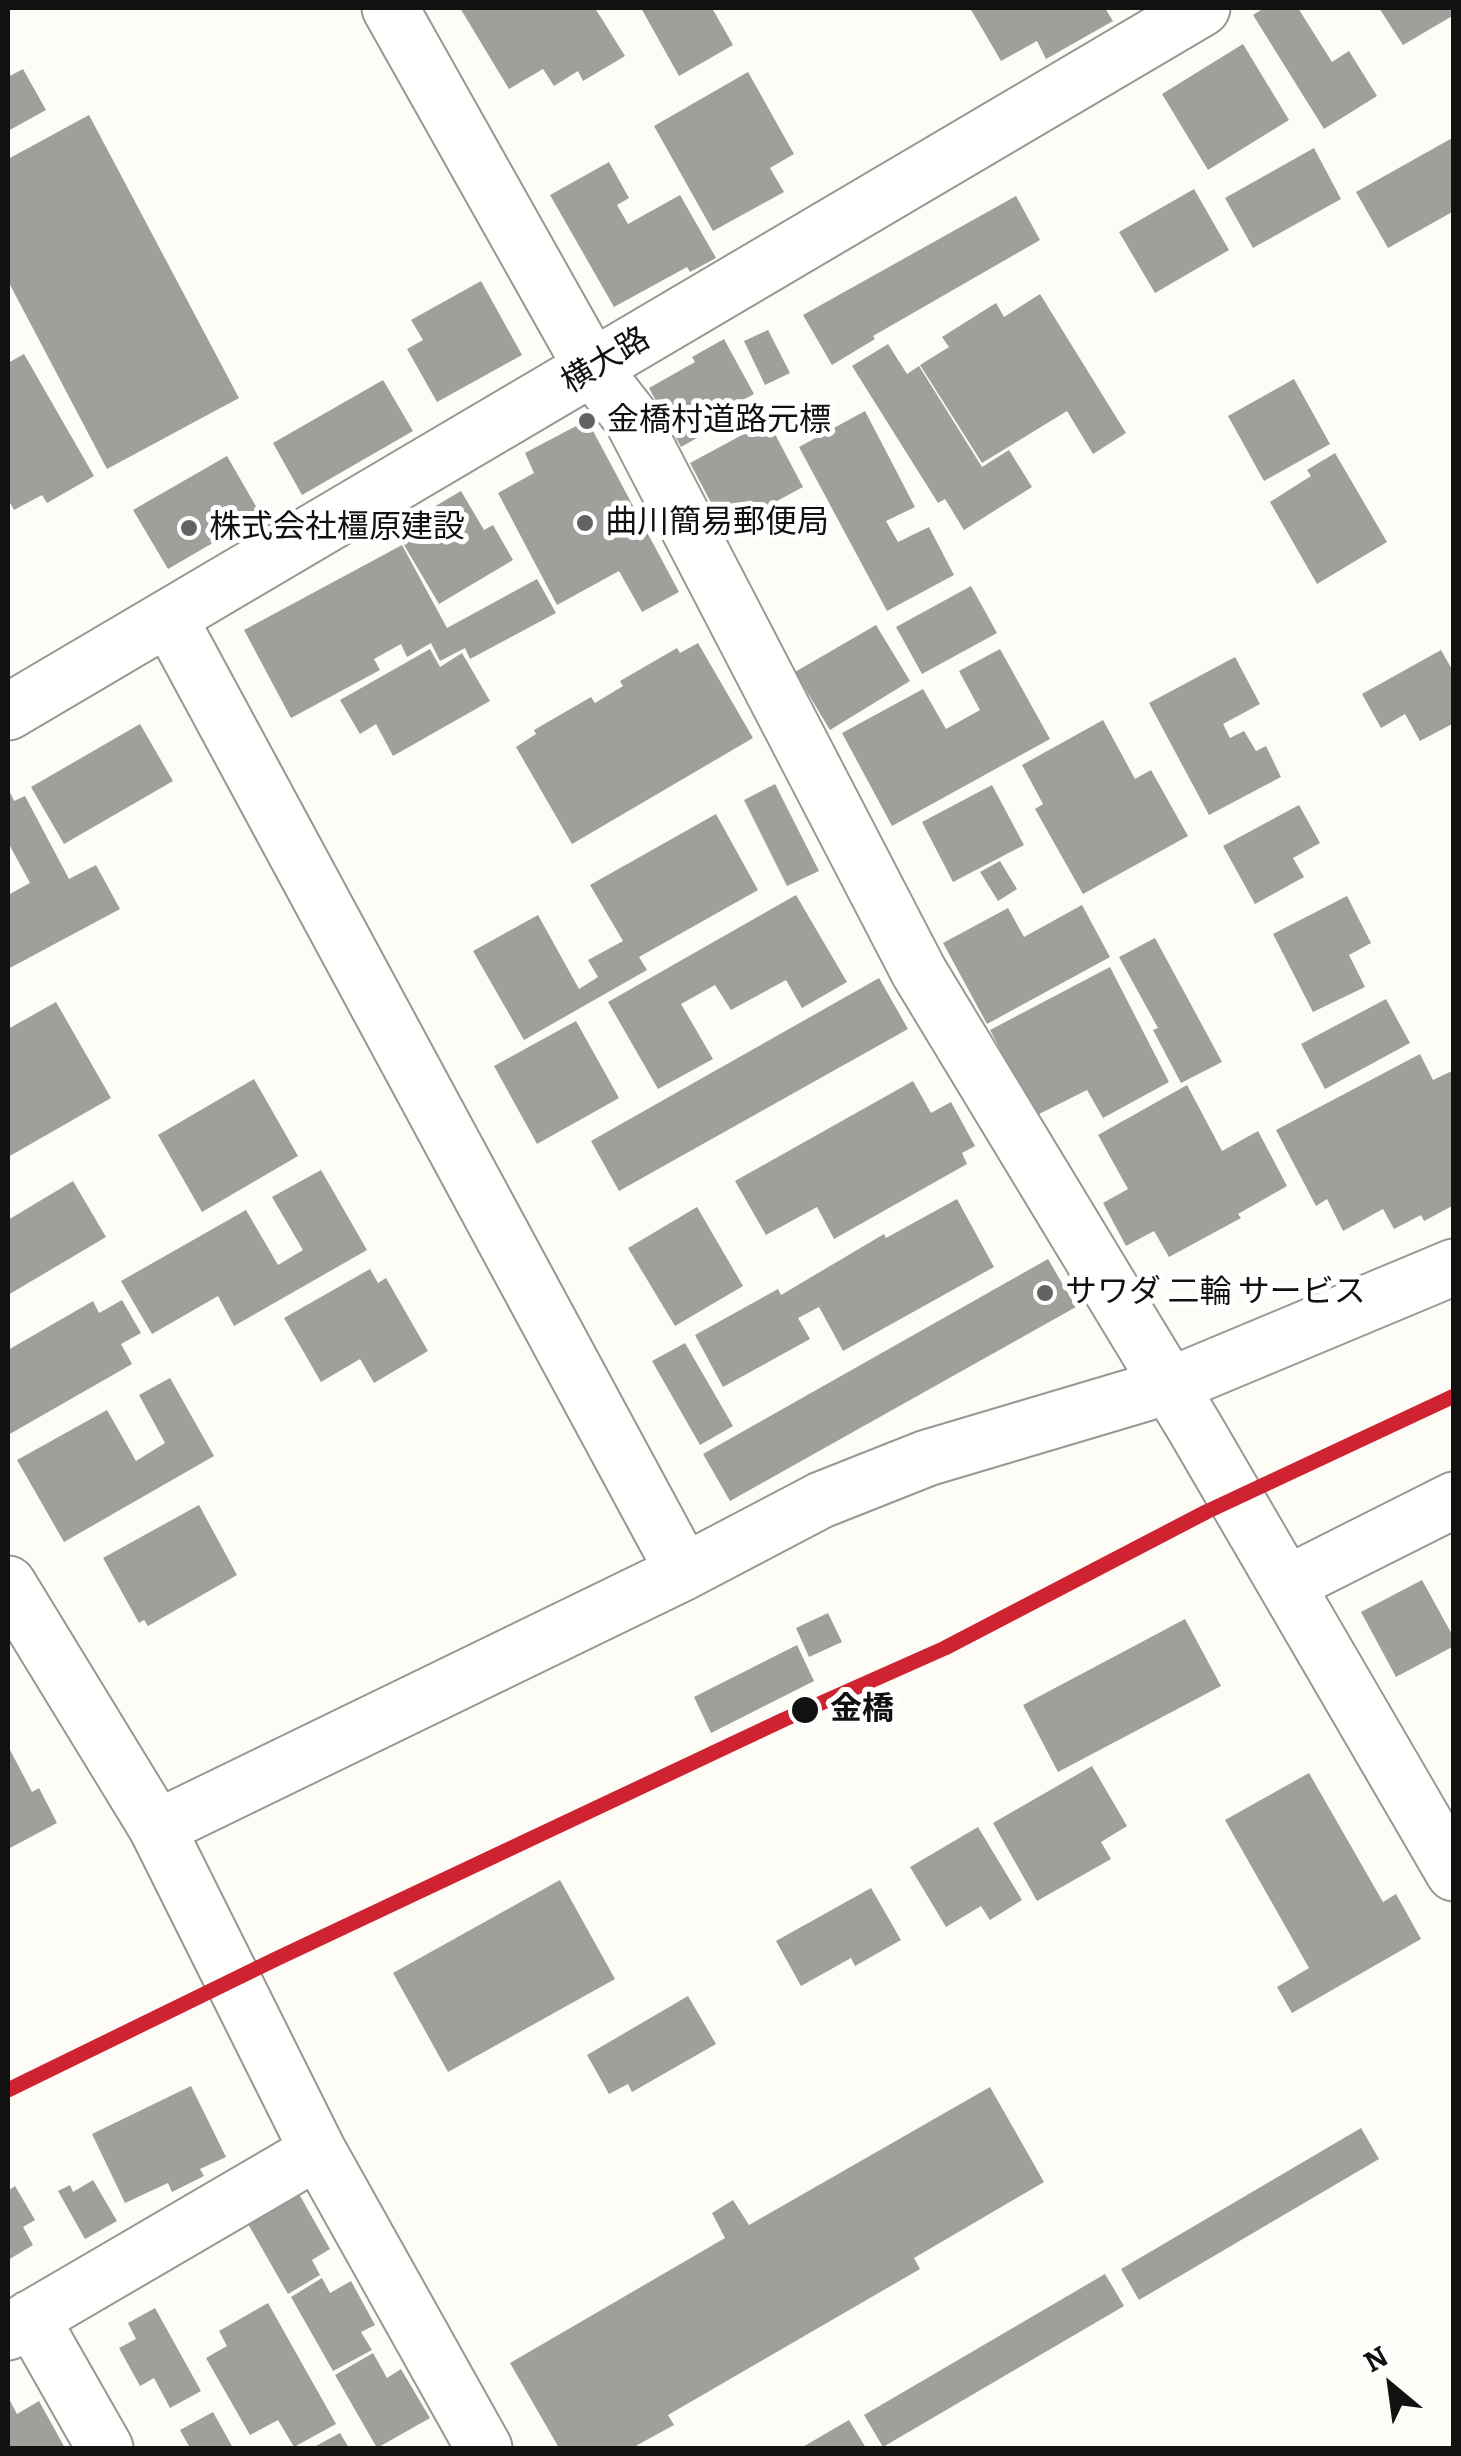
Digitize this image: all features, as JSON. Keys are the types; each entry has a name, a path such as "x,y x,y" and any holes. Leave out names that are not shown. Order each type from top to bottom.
{"street":[{"path":"390,8 593,369 632,419 919,972 1287,1584 1454,1873"},
{"name":"横大路","path":"8,712 1202,8"},
{"path":"169,618 684,1572"},
{"path":"156,1828 684,1572 821,1500 926,1458 1169,1386 1454,1267"},
{"path":"1287,1584 1454,1500"},
{"path":"8,1584 156,1828 318,2151 484,2448"},
{"path":"105,2448 19,2325 318,2151"}],"building":[{"path":"460,8 595,8 625,56 583,81 578,71 554,86 543,69 509,89"},
{"path":"641,8 712,8 733,45 679,76"},
{"path":"970,8 1105,8 1113,21 1046,59 1037,41 1001,61"},
{"path":"1264,8 1298,8 1332,62 1349,51 1377,96 1324,129 1253,15"},
{"path":"1379,8 1454,8 1454,15 1403,45"},
{"path":"1243,44 1289,120 1208,170 1162,94"},
{"path":"23,69 46,110 8,131 8,77"},
{"path":"748,72 794,154 770,168 784,192 713,231 654,126"},
{"path":"89,115 239,398 107,469 8,281 8,159"},
{"path":"1454,137 1454,211 1388,248 1356,192"},
{"path":"1314,148 1341,199 1253,248 1225,198"},
{"path":"609,162 629,198 617,205 628,224 680,195 716,258 690,272 687,267 614,307 550,195"},
{"path":"1194,189 1229,250 1155,293 1119,232"},
{"path":"1016,196 1040,240 873,336 875,339 832,365 803,315"},
{"path":"481,281 522,355 437,402 407,349 423,340 411,320"},
{"path":"1040,294 1126,433 1093,454 1067,411 982,463 920,365 949,347 942,337 996,303 1004,317"},
{"path":"768,330 790,373 765,385 744,341"},
{"path":"724,339 754,394 726,409 731,419 681,447 649,388 695,362 692,357"},
{"path":"888,344 907,374 919,366 982,467 1009,450 1032,487 964,530 945,499 938,503 852,366"},
{"path":"24,354 94,476 47,503 42,495 14,510 8,499 8,363"},
{"path":"1294,379 1330,444 1264,481 1228,416"},
{"path":"383,380 413,431 302,495 273,443"},
{"path":"865,411 915,507 886,521 898,542 929,527 954,575 887,611 799,447"},
{"path":"768,421 803,487 725,529 690,463"},
{"path":"578,425 592,429 679,592 642,612 619,571 557,605 498,493 534,473 525,453"},
{"path":"1335,453 1387,542 1317,584 1270,502 1311,476 1307,470"},
{"path":"227,456 261,515 168,569 133,510"},
{"path":"461,491 484,530 493,525 513,560 439,604 395,530"},
{"path":"402,545 447,628 537,579 556,613 470,659 465,648 440,661 431,643 407,657 401,644 374,659 380,670 291,718 244,630"},
{"path":"971,586 997,633 922,674 896,627"},
{"path":"876,625 910,681 830,730 795,672"},
{"path":"698,643 753,738 572,844 516,747 536,734 534,730 591,697 595,703 623,686 620,681 677,648 680,653"},
{"path":"430,649 440,667 462,653 490,701 393,756 376,724 360,734 340,700"},
{"path":"1000,649 1050,739 892,826 842,733 923,689 946,729 980,710 959,671"},
{"path":"1441,650 1454,673 1454,723 1420,741 1405,714 1381,728 1362,694"},
{"path":"1235,657 1260,704 1223,724 1230,738 1244,731 1256,751 1266,746 1281,777 1209,815 1149,703"},
{"path":"1103,720 1135,779 1151,770 1188,836 1083,894 1035,809 1043,804 1022,765"},
{"path":"140,724 173,781 64,844 31,787"},
{"path":"775,784 819,871 787,886 744,800"},
{"path":"992,785 1024,845 953,882 922,822"},
{"path":"8,788 14,801 25,796 69,879 96,865 120,909 8,969 8,895 30,883 8,848"},
{"path":"1299,805 1320,843 1293,858 1304,877 1255,904 1223,846"},
{"path":"716,814 758,890 639,957 647,970 524,1040 473,951 538,915 579,989 598,977 588,960 623,941 590,885"},
{"path":"1000,861 1017,889 998,901 980,872"},
{"path":"796,895 847,982 802,1008 786,980 731,1010 715,985 681,1004 713,1059 658,1089 608,1002"},
{"path":"1347,896 1371,943 1349,955 1365,987 1313,1012 1273,934"},
{"path":"1082,905 1110,957 987,1024 943,943 1008,908 1024,937"},
{"path":"1155,938 1222,1062 1181,1083 1153,1030 1158,1028 1119,957"},
{"path":"1110,967 1169,1082 1103,1118 1087,1090 1035,1116 990,1030"},
{"path":"879,978 908,1029 619,1191 591,1141"},
{"path":"1386,999 1410,1043 1325,1089 1301,1044"},
{"path":"56,1002 111,1098 8,1157 8,1029"},
{"path":"576,1021 619,1098 537,1144 494,1066"},
{"path":"1420,1054 1433,1080 1454,1070 1454,1205 1424,1221 1421,1215 1394,1229 1383,1209 1343,1231 1327,1199 1316,1206 1276,1130"},
{"path":"254,1079 298,1156 202,1212 158,1135"},
{"path":"913,1081 931,1113 951,1102 975,1146 962,1153 967,1164 834,1239 817,1207 766,1235 735,1181"},
{"path":"1187,1085 1222,1151 1258,1131 1287,1186 1238,1214 1241,1218 1169,1257 1154,1231 1126,1246 1103,1203 1128,1189 1098,1135"},
{"path":"321,1170 367,1250 234,1326 218,1296 152,1334 121,1281 246,1210 278,1265 303,1250 272,1197"},
{"path":"73,1181 106,1237 8,1295 8,1220"},
{"path":"957,1199 994,1267 843,1351 819,1307 798,1318 810,1339 723,1387 695,1335 778,1289 781,1295 884,1234 886,1238"},
{"path":"697,1207 743,1286 675,1326 628,1248"},
{"path":"1048,1259 1076,1307 730,1501 703,1454"},
{"path":"370,1269 378,1283 386,1278 428,1351 374,1383 360,1359 321,1382 284,1318"},
{"path":"122,1300 141,1333 121,1344 132,1364 8,1435 8,1350 93,1301 99,1313"},
{"path":"685,1343 733,1426 700,1445 652,1361"},
{"path":"170,1378 214,1456 64,1542 17,1460 107,1410 136,1461 165,1443 139,1395"},
{"path":"199,1505 237,1575 148,1626 144,1620 139,1623 103,1558"},
{"path":"1422,1580 1454,1638 1454,1646 1396,1677 1361,1612"},
{"path":"828,1613 842,1642 809,1657 796,1628"},
{"path":"1185,1619 1221,1686 1058,1772 1023,1705"},
{"path":"797,1645 814,1681 711,1733 694,1697"},
{"path":"8,1746 32,1792 39,1788 57,1823 8,1849"},
{"path":"1092,1766 1127,1826 1101,1842 1111,1859 1037,1901 993,1823"},
{"path":"1309,1773 1383,1902 1396,1894 1421,1939 1292,2013 1277,1987 1309,1968 1225,1820"},
{"path":"978,1827 1022,1900 990,1920 981,1906 946,1927 910,1867"},
{"path":"560,1880 615,1979 448,2072 393,1973"},
{"path":"871,1888 901,1940 855,1966 851,1958 801,1986 776,1941"},
{"path":"688,1996 716,2044 632,2092 628,2084 609,2094 587,2055"},
{"path":"191,2086 226,2157 200,2169 204,2176 172,2192 168,2183 125,2203 92,2134"},
{"path":"990,2087 1044,2182 914,2258 920,2269 668,2415 674,2425 632,2448 559,2448 510,2363 725,2238 712,2213 733,2200 749,2225"},
{"path":"1361,2128 1379,2159 1139,2300 1121,2269"},
{"path":"93,2180 117,2221 85,2239 58,2191 70,2185 73,2192"},
{"path":"15,2186 35,2220 23,2227 33,2245 8,2260 8,2191"},
{"path":"299,2194 330,2249 312,2260 320,2275 288,2294 248,2224"},
{"path":"1105,2274 1124,2306 883,2447 864,2415"},
{"path":"322,2278 330,2293 351,2281 375,2325 361,2332 372,2350 333,2371 291,2297"},
{"path":"268,2303 336,2424 294,2447 278,2420 250,2435 206,2358 227,2346 219,2331"},
{"path":"155,2308 201,2391 170,2408 154,2378 140,2386 119,2348 136,2339 128,2323"},
{"path":"373,2353 387,2378 401,2369 430,2418 377,2448 335,2375"},
{"path":"8,2397 17,2414 39,2401 65,2448 9,2448"},
{"path":"213,2412 233,2448 190,2448 180,2430"},
{"path":"849,2420 866,2448 801,2448"},
{"path":"340,2433 349,2448 312,2448"}],"transit line":[{"path":"8,2090 276,1959 783,1720 945,1648 1206,1512 1454,1396"}],"place":[{"name":"金橋村道路元標","path":"587,421"},
{"name":"曲川簡易郵便局","path":"585,523"},
{"name":"株式会社橿原建設","path":"189,528"},
{"name":"サワダ 二輪 サービス","path":"1045,1293"},
{"name":"金橋","path":"805,1710"}]}
